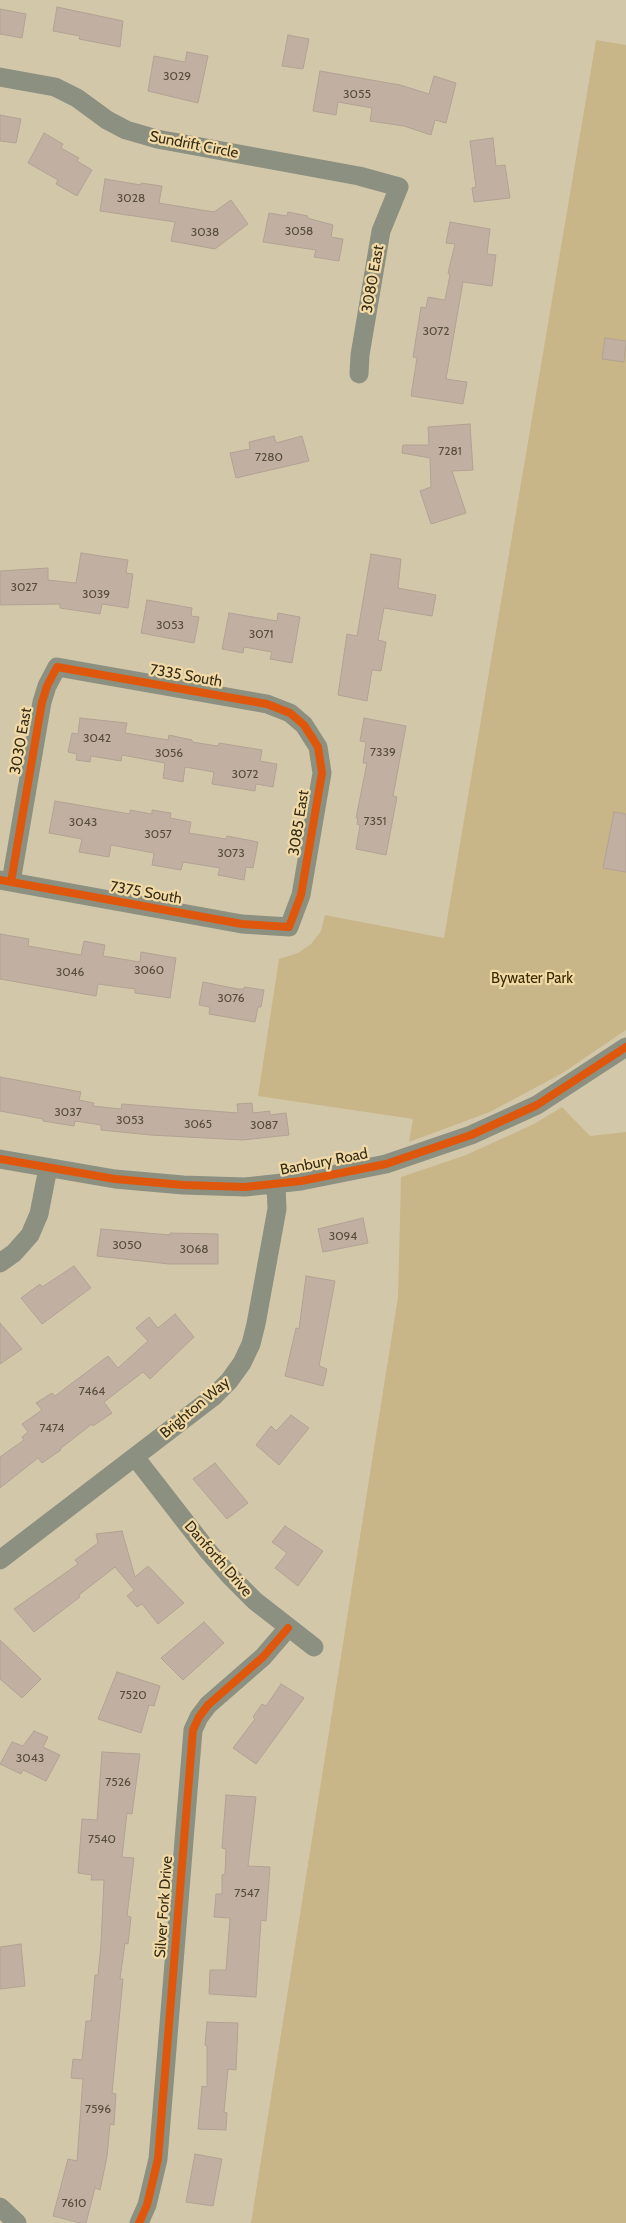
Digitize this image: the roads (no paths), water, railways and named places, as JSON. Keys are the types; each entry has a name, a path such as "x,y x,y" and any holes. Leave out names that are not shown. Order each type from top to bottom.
{"street":[{"name":"Sundrift Circle","path":"0,77 55,87 77,98 107,120 126,130 157,139 360,176 398,187"},
{"name":"3080 East","path":"359,374 360,354 382,231 398,187"},
{"name":"7335 South","path":"57,667 267,704 290,713 304,725"},
{"name":"3030 East","path":"6,881 42,702 47,686 57,667"},
{"name":"3085 East","path":"288,927 301,895 322,773 318,747 304,725"},
{"name":"7375 South","path":"6,881 242,924 288,927"},
{"name":"Banbury Road","path":"0,1159 115,1179 183,1185 245,1187 276,1185 386,1164 471,1135 537,1105 626,1047"},
{"path":"0,1264 14,1253 30,1235 39,1214 48,1168"},
{"name":"Brighton Way","path":"0,1560 213,1397 229,1381 242,1363 251,1344 256,1324 277,1209 276,1185"},
{"name":"Danforth Drive","path":"135,1457 208,1551 255,1601 314,1647"},
{"name":"Silver Fork Drive","path":"139,2223 148,2205 158,2159 193,1730 199,1717 208,1705 263,1657 288,1628"},
{"path":"0,2207 17,2223"}],"park label":[{"name":"Bywater Park","path":"532,979"}]}
